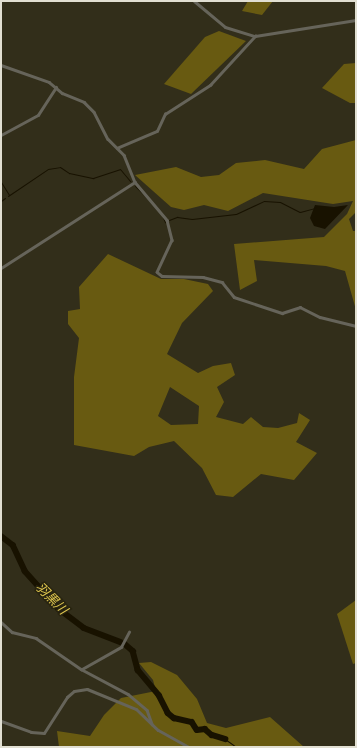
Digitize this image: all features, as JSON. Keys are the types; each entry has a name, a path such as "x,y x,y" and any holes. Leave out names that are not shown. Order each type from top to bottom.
{"street":[{"path":"194,1 225,27 255,36 356,20"},
{"path":"117,148 157,131 165,114 210,85 255,36"},
{"path":"1,65 26,72 84,102 124,156 135,182 167,220 172,240 157,272 162,276 203,277 222,282 234,297 282,313 300,307 320,318 356,326"},
{"path":"1,135 38,115 56,87"},
{"path":"1,268 135,182"},
{"path":"1,622 12,632 36,638 82,669 128,694 146,710 152,724"},
{"path":"82,669 121,647 129,632"},
{"path":"1,722 32,732 44,733 67,697 83,689 133,707 152,724 190,747"}],"shaded area":[{"path":"248,1 273,1 262,15 242,11"},
{"path":"219,31 246,41 191,94 164,84 205,37"},
{"path":"356,63 356,103 350,103 322,88 344,64"},
{"path":"356,140 356,212 349,219 353,231 356,231 356,310 345,271 326,266 254,260 257,281 240,290 234,244 324,237 347,214 353,201 333,204 263,193 228,211 204,205 184,210 171,207 135,175 176,167 201,177 219,175 236,163 265,160 304,169 322,149"},
{"path":"315,205 334,207 348,205 325,229 314,226 310,218"},
{"path":"108,254 161,279 184,279 208,284 213,291 182,323 167,354 198,373 213,366 231,363 235,375 217,387 224,402 216,417 243,424 251,417 263,427 278,428 297,423 299,413 310,420 296,442 317,453 294,480 261,474 233,497 216,495 202,468 174,441 149,447 134,456 74,445 74,377 79,338 68,324 68,311 80,309 79,287","holes":["170,387 199,406 198,424 171,425 158,416"]},
{"path":"356,600 356,663 353,664 337,614"},
{"path":"151,662 177,675 197,699 207,723 226,728 270,717 304,747 59,747 57,731 90,736 104,715 121,698 156,691 153,680 139,663"}],"waterway":[{"path":"8,196 48,169 60,167 69,173 93,178 120,169 130,181"},
{"path":"1,182 9,195"},
{"path":"135,186 147,198"},
{"path":"1,201 5,198"},
{"path":"169,220 177,217 192,219 236,214 264,201 280,202 300,212 315,208"},
{"path":"162,215 165,222"},
{"name":"羽黒川","path":"1,536 13,545 25,571 59,609 84,628 120,642"},
{"name":"羽黒川","path":"125,644 133,651 138,670 159,695 168,713 174,718 192,722 197,730 205,729 212,735 225,739"},
{"path":"225,739 236,747"}]}
